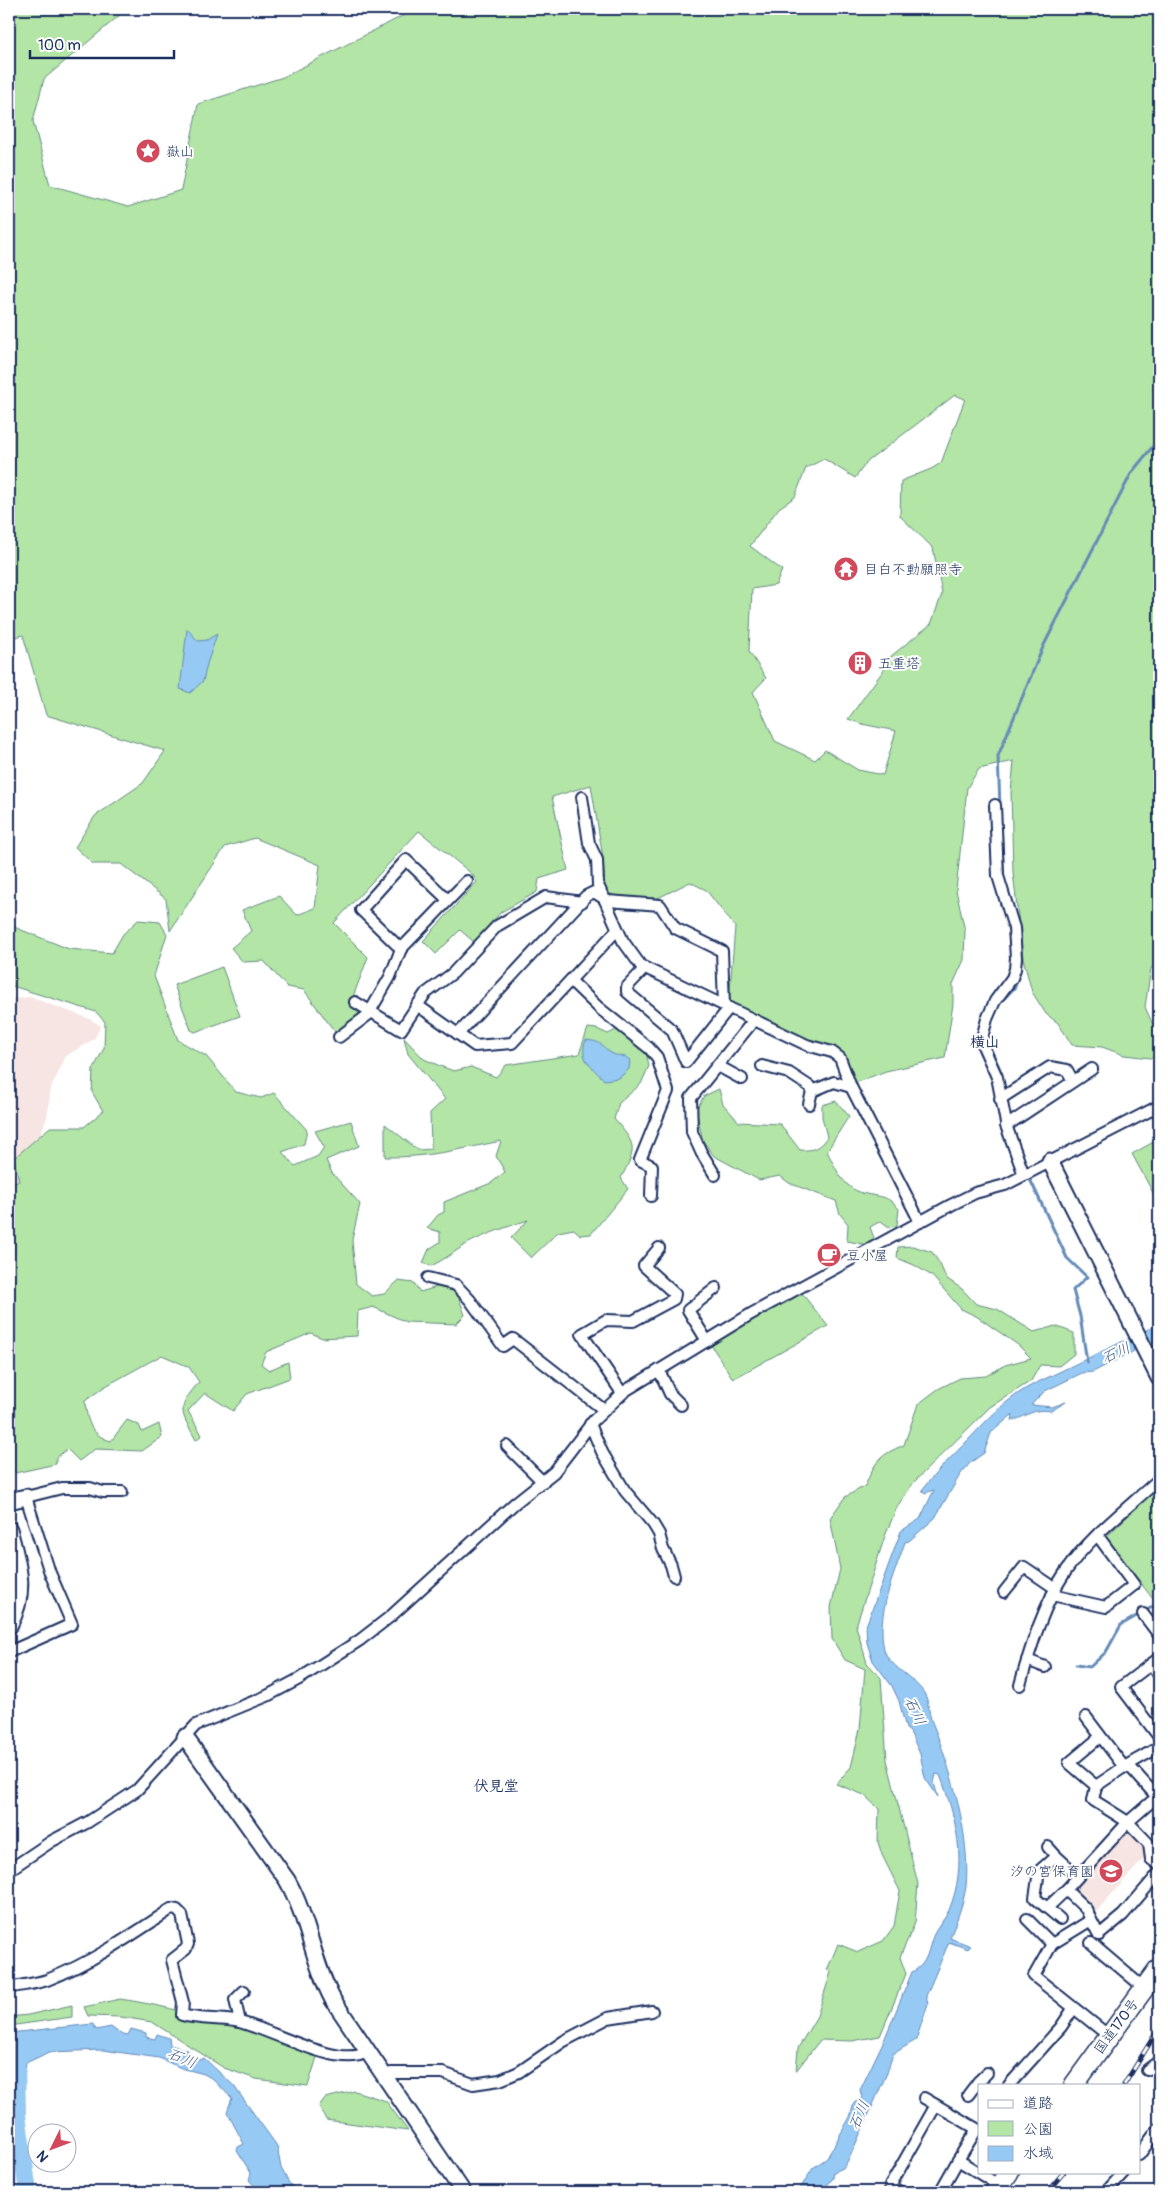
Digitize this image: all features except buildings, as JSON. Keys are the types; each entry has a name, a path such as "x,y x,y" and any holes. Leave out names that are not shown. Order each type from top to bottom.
{"highway":[{"name":"国道170号","path":"1075,2084 1159,1968"}],"street":[{"path":"582,797 589,843 597,860 598,886 602,898 623,941 641,966 807,1045 832,1052 840,1058 851,1087 920,1222"},
{"path":"996,805 998,876 1014,928 1016,969 1012,978 995,1001 983,1034 983,1046 997,1077 1006,1126 1024,1174"},
{"path":"401,949 360,910 406,860 448,900"},
{"path":"339,1037 368,1016 390,977 401,949 467,881"},
{"path":"458,1034 582,902 594,892 608,901 660,905 675,928 722,951 726,1007 686,1062 672,1030 626,992 627,987 645,968"},
{"path":"355,1002 401,1030 424,994 453,973 497,926 546,897 582,902"},
{"path":"417,1005 474,1046 512,1043 618,930"},
{"path":"571,981 599,1008 650,1048 657,1057 668,1091 640,1160 652,1166 651,1196"},
{"path":"715,1175 692,1132 692,1098 754,1020"},
{"path":"718,1066 742,1079"},
{"path":"762,1066 789,1073 815,1090"},
{"path":"1000,1099 1050,1067 1067,1070 1073,1081"},
{"path":"1006,1126 1092,1069"},
{"path":"809,1104 812,1091 834,1082 851,1087"},
{"path":"9,1870 52,1841 88,1822 137,1790 184,1737 202,1721 267,1696 299,1679 360,1640 392,1616 515,1503 554,1472 590,1424 622,1393 707,1340 811,1280 976,1193 1004,1185 1159,1106"},
{"path":"1050,1161 1159,1378"},
{"path":"622,1393 582,1334 606,1320 634,1321 674,1299 675,1294 644,1266 659,1248"},
{"path":"428,1278 456,1285 470,1300 503,1346 513,1339 604,1410"},
{"path":"707,1340 688,1310 716,1288"},
{"path":"659,1370 670,1394 681,1405"},
{"path":"590,1424 607,1461 625,1491 659,1534 662,1549 671,1565 674,1576"},
{"path":"507,1446 543,1482"},
{"path":"1020,1685 1027,1660 1054,1592 1067,1569 1098,1536 1159,1479"},
{"path":"9,1501 62,1488 90,1488 103,1492 122,1492"},
{"path":"9,1652 72,1624 50,1573 26,1496"},
{"path":"9,1529 19,1568 21,1587 19,1602 9,1626"},
{"path":"1004,1592 1024,1567 1054,1592 1106,1607 1134,1585 1098,1536"},
{"path":"1143,1614 1159,1636"},
{"path":"1027,1660 1045,1667"},
{"path":"1159,1675 1155,1661 1121,1687 1159,1737"},
{"path":"1047,1908 1128,1822 1158,1796 1132,1769 1124,1767 1086,1716"},
{"path":"184,1737 287,1880 298,1900 307,1924 321,1978 332,2000 463,2192"},
{"path":"1096,1786 1069,1763 1100,1737"},
{"path":"1159,1747 1096,1786 1093,1800 1128,1822 1149,1844 1151,1859 1159,1865"},
{"path":"1048,1847 1078,1876"},
{"path":"1056,1856 1039,1871 1035,1898 1060,1919"},
{"path":"1066,1890 1086,1909 1099,1935 1123,1915 1159,1873"},
{"path":"9,1988 46,1980 83,1963 111,1948 171,1909 178,1910 182,1916 188,1944 186,1949 172,1960 182,2002 182,2015 193,2018 240,2022 325,2053 355,2057 367,2052"},
{"path":"1027,1920 1052,1944"},
{"path":"1091,1920 1052,1944 1034,1976 1109,2036"},
{"path":"1091,1943 1144,1988"},
{"path":"240,2022 235,2000 244,1991"},
{"path":"1010,2084 1061,2027 1073,2009"},
{"path":"385,2078 391,2073 443,2073 473,2084 500,2080 519,2072 564,2041 602,2020 612,2016 652,2011"},
{"path":"1147,2070 1159,2061"},
{"path":"980,2084 987,2073"},
{"path":"968,2095 978,2086"},
{"path":"924,2098 977,2129 940,2192"},
{"path":"900,2192 890,2186 936,2105"},
{"path":"1140,2154 1159,2128"},
{"path":"958,2160 978,2171"},
{"path":"984,2174 1001,2183"},
{"path":"1106,2192 1122,2174"}],"shaded area":[{"path":"30,997 90,1019 101,1026 94,1039 66,1056 51,1088 47,1117 22,1183 9,1184 9,999"},
{"name":"汐の宮保育園","path":"1132,1832 1145,1845 1146,1856 1094,1914 1076,1897 1073,1888 1123,1833"}],"green space":[{"path":"9,9 113,9 120,15 44,79 33,121 50,185 128,207 181,190 198,104 283,77 416,9 1149,9 1159,30 1159,964 1151,968 1145,1007 1159,1038 1159,1059 1124,1055 1102,1047 1072,1045 1058,1023 1046,1014 1032,992 1023,958 1013,873 1011,792 1014,761 979,769 967,788 956,890 965,931 964,960 953,984 953,1004 945,1058 886,1071 855,1083 843,1053 808,1040 729,1001 735,927 706,890 690,882 658,898 616,898 605,889 603,858 591,785 552,797 568,870 539,879 537,892 501,912 474,942 460,930 436,954 423,941 477,882 472,874 419,831 334,923 368,957 350,1005 360,1015 335,1032 304,990 287,987 264,961 243,962 231,948 251,931 242,910 279,896 297,915 315,908 320,865 255,838 225,847 170,931 166,899 121,864 93,864 75,847 95,816 143,783 165,751 46,715 23,635 9,639","holes":["955,395 965,399 941,463 901,481 900,516 933,548 942,594 931,624 890,657 888,664 848,719 896,731 883,775 858,770 825,750 815,760 775,741 753,692 766,678 749,651 752,589 776,585 782,570 750,546 779,508 795,497 806,468 824,459 855,478 867,462"]},
{"path":"138,920 160,922 167,934 154,976 178,1040 206,1056 236,1092 261,1098 274,1093 307,1130 304,1144 282,1152 295,1166 318,1156 324,1147 315,1131 351,1121 359,1146 326,1160 332,1173 360,1204 352,1240 356,1284 372,1296 384,1294 398,1281 414,1283 420,1292 440,1286 456,1290 465,1315 456,1324 406,1322 373,1307 358,1311 357,1336 322,1338 311,1333 266,1352 261,1364 269,1370 288,1362 290,1378 247,1394 233,1411 205,1393 188,1411 202,1435 196,1440 186,1422 183,1410 187,1398 199,1382 189,1367 162,1355 104,1387 85,1401 91,1426 98,1435 104,1438 111,1441 127,1420 139,1425 142,1432 159,1424 162,1437 142,1451 95,1449 79,1461 67,1449 56,1458 56,1464 15,1473 9,1459 9,1183 19,1181 14,1158 50,1127 84,1127 103,1111 92,1092 93,1070 104,1048 105,1022 96,1012 9,985 9,925 69,949 112,953 123,934"},
{"path":"222,967 240,1016 195,1032 191,1030 174,985"},
{"path":"588,1028 597,1029 608,1034 618,1029 646,1051 649,1066 641,1084 619,1103 614,1119 631,1141 632,1153 621,1178 628,1189 591,1234 580,1235 574,1229 558,1232 531,1258 511,1238 528,1220 473,1241 431,1266 423,1263 429,1249 440,1242 440,1232 427,1228 438,1215 444,1212 444,1202 491,1183 505,1172 496,1156 501,1141 429,1154 385,1157 385,1124 418,1150 431,1149 430,1113 445,1099 408,1054 404,1038 424,1059 440,1066 454,1071 471,1067 496,1077 506,1065 579,1054"},
{"path":"719,1089 723,1104 739,1122 780,1124 800,1150 815,1148 827,1137 822,1117 822,1105 836,1101 849,1116 827,1151 839,1174 852,1188 894,1203 899,1209 897,1226 889,1227 881,1221 870,1227 874,1238 868,1245 847,1241 848,1224 840,1214 836,1201 789,1183 780,1176 759,1180 714,1156 703,1141 696,1110 704,1096"},
{"path":"1157,1140 1159,1143 1159,1204 1132,1154"},
{"path":"913,1246 932,1252 946,1278 962,1289 976,1304 997,1309 1034,1332 1055,1326 1074,1333 1074,1354 1059,1366 1040,1365 1031,1381 990,1407 914,1482 897,1507 885,1536 856,1626 867,1663 881,1678 887,1760 918,1884 915,1923 900,1957 906,1974 880,2036 852,2041 820,2040 796,2071 798,2048 817,2016 831,1972 827,1970 838,1944 858,1952 883,1941 894,1926 900,1891 882,1855 878,1842 879,1809 864,1795 836,1784 851,1767 860,1729 865,1669 845,1660 832,1639 831,1607 840,1569 830,1518 845,1497 865,1486 875,1465 883,1456 904,1445 918,1404 938,1389 960,1378 986,1376 1005,1365 1031,1358 1018,1345 976,1316 961,1309 932,1276 914,1265 897,1258 898,1247"},
{"path":"800,1291 828,1326 733,1379 711,1345"},
{"path":"1159,1486 1159,1596 1153,1599 1105,1538"},
{"path":"120,1999 195,2015 245,2029 318,2054 308,2086 256,2079 224,2068 152,2022 121,2017 88,2016 84,2007"},
{"path":"72,2005 72,2017 9,2026 9,2017 28,2015"},
{"path":"355,2091 386,2101 408,2131 326,2120 319,2106 325,2098"}],"water":[{"path":"187,629 198,641 207,640 217,634 203,681 190,693 180,689"},
{"path":"586,1040 598,1043 611,1053 630,1060 629,1069 619,1078 604,1080 585,1058 584,1047"},
{"name":"石川","path":"1159,1324 1159,1341 1133,1348 1134,1351 1093,1372 1082,1373 1045,1391 1031,1405 1052,1407 1066,1402 1051,1411 1035,1412 1012,1421 1013,1414 991,1433 984,1453 970,1463 960,1475 935,1518 909,1541 905,1542 891,1581 884,1608 882,1635 884,1649 890,1661 920,1687 926,1696 931,1718 946,1760 958,1803 967,1867 965,1894 950,1938 971,1946 968,1949 949,1942 926,1996 928,2004 916,2040 893,2054 887,2073 849,2159 843,2168 834,2172 833,2178 822,2192 798,2192 813,2168 827,2158 850,2117 854,2103 862,2098 860,2090 885,2038 912,1972 922,1965 925,1960 934,1934 949,1910 958,1876 958,1842 951,1809 940,1775 936,1774 934,1783 938,1797 925,1778 920,1754 910,1732 906,1729 899,1701 892,1686 873,1661 867,1643 866,1626 901,1531 920,1519 934,1490 925,1493 922,1490 927,1483 984,1423 1007,1402 1024,1389"},
{"name":"石川","path":"93,2024 96,2030 111,2027 119,2033 128,2035 131,2029 146,2033 146,2037 155,2039 157,2034 169,2038 170,2045 187,2050 192,2056 200,2060 204,2058 234,2086 277,2146 281,2168 289,2183 297,2192 260,2192 249,2180 251,2173 237,2151 238,2147 244,2144 227,2112 232,2098 211,2078 204,2074 181,2068 159,2058 103,2050 49,2052 26,2063 23,2084 14,2086 9,2069 9,2033"}],"waterway":[{"path":"1000,806 998,756 1043,647 1132,472 1159,439"},
{"path":"1001,825 1004,881"},
{"path":"1007,889 1012,904"},
{"path":"997,1006 1015,987 1017,977"},
{"path":"988,1038 1002,1078"},
{"path":"1028,1175 1067,1258 1087,1277 1073,1290 1080,1316 1087,1362"},
{"path":"1076,1665 1090,1667 1106,1652 1121,1625 1159,1603"},
{"path":"16,2061 17,2115 28,2192"}],"railway":[{"path":"1125,2084 1159,2028"},
{"path":"1047,2192 1062,2174"}],"place":[{"name":"嶽山","path":"148,151"},
{"name":"目白不動願照寺","path":"846,569"},
{"name":"五重塔","path":"860,663"},
{"name":"豆小屋","path":"829,1255"},
{"name":"汐の宮保育園","path":"1111,1871"}],"district":[{"name":"横山","path":"985,1042"},
{"name":"伏見堂","path":"496,1786"}]}
